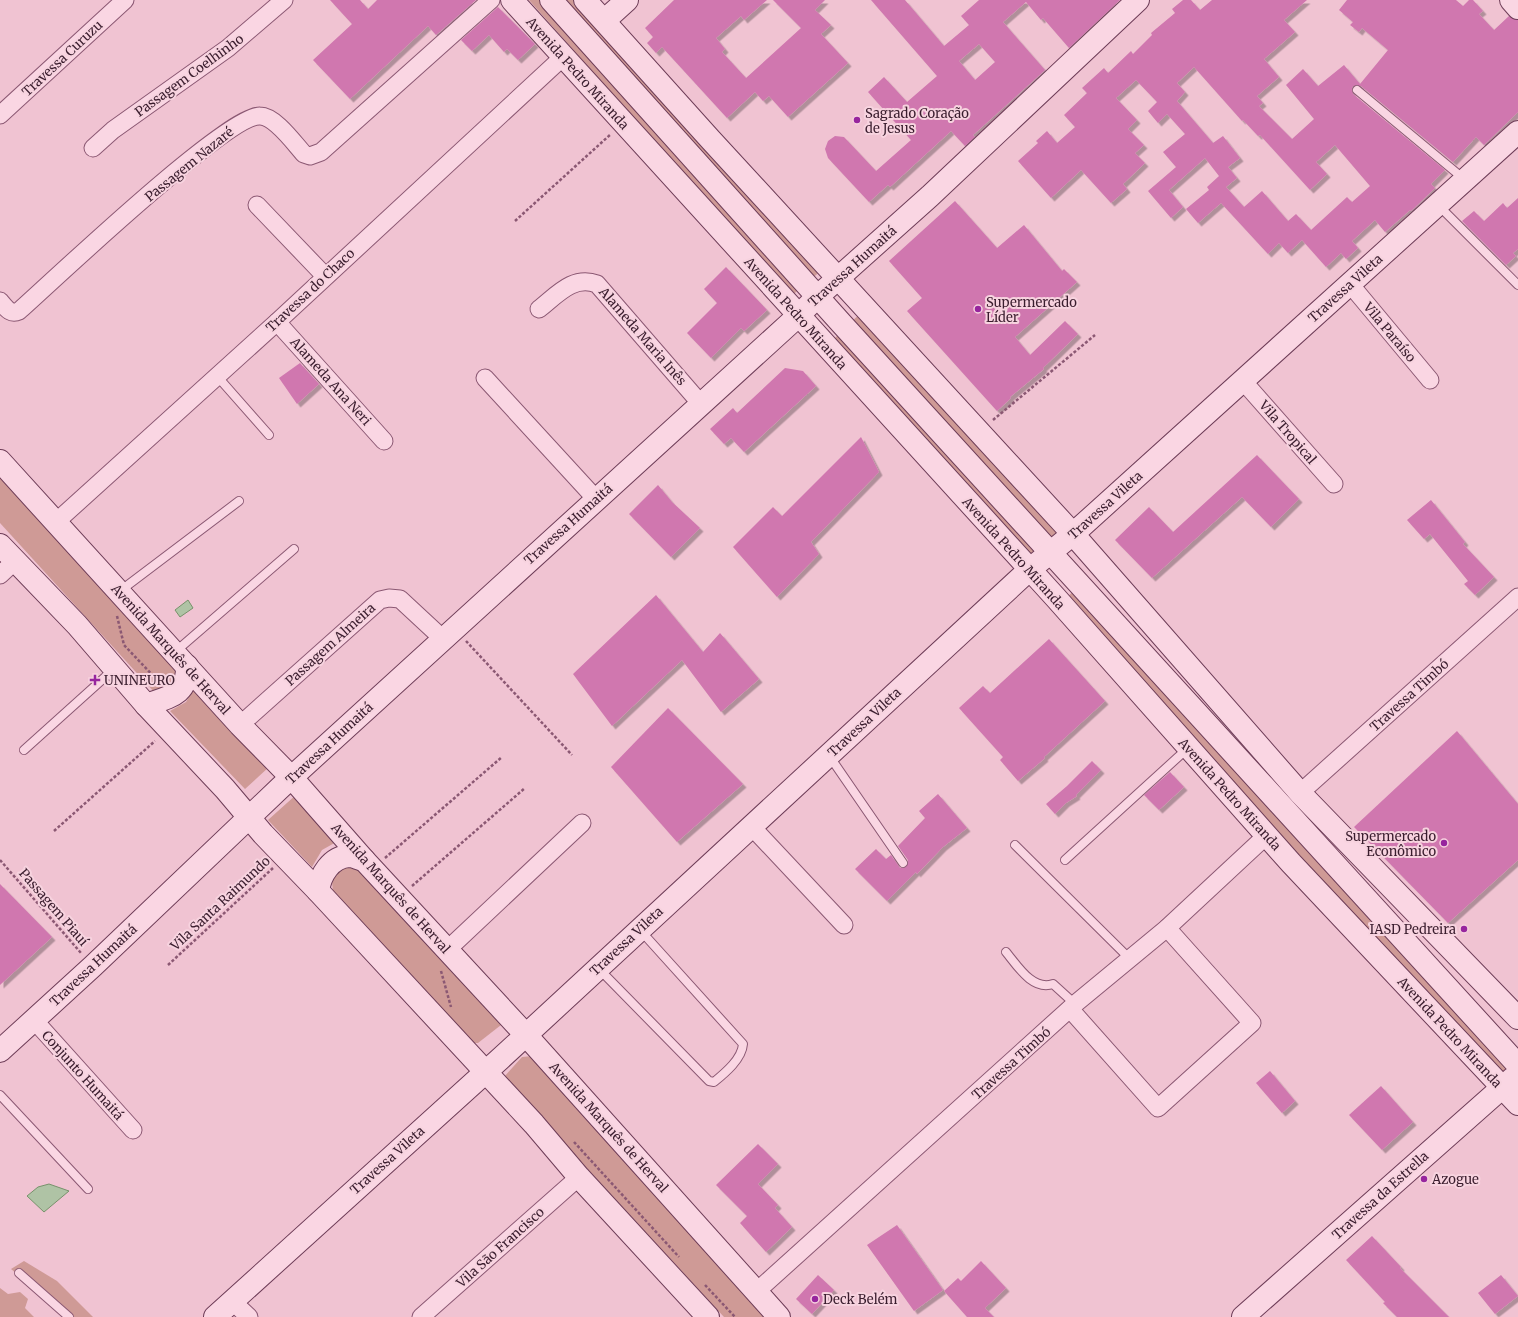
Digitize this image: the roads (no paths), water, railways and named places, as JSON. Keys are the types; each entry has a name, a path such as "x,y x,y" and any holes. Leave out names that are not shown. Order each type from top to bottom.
{"main road":[{"name":"Avenida Pedro Miranda","path":"512,0 1267,835 1518,1104"},
{"name":"Avenida Pedro Miranda","path":"550,0 1050,554 1518,1065"},
{"path":"585,0 605,20 710,139 839,277 1073,534 1300,793 1518,1018"},
{"path":"605,20 627,0"},
{"name":"Travessa Humaitá","path":"0,1051 93,966 292,778 452,637 596,499 798,316 817,296 930,196 1138,0"},
{"path":"1511,0 1518,8"},
{"name":"Travessa Vileta","path":"215,1317 484,1072 1029,570 1073,534 1518,132"},
{"name":"Avenida Marquês de Herval","path":"0,461 56,522 118,601 292,778 399,898 444,958 525,1034 779,1317"},
{"path":"0,545 7,568 77,625 146,705 225,789 249,818 534,1124 579,1177 708,1317"},
{"path":"146,705 172,697 178,693 183,667"},
{"path":"318,891 325,872 334,861 350,856 368,864"},
{"name":"Travessa da Estrella","path":"1243,1317 1518,1073"}],"street":[{"name":"Travessa Curuzu","path":"0,115 125,0"},
{"name":"Passagem Coelhinho","path":"93,148 113,130 228,48 284,0"},
{"name":"Passagem Nazaré","path":"0,301 9,311 15,313 19,311 172,175 213,141 250,117 259,116 271,118 304,154 310,156 321,152 491,0"},
{"name":"Travessa do Chaco","path":"56,522 277,322 563,57"},
{"path":"257,205 326,276"},
{"name":"Alameda Maria Inês","path":"538,309 573,284 581,281 597,284 701,404"},
{"name":"Vila Paraíso","path":"1350,284 1430,380"},
{"name":"Alameda Ana Neri","path":"277,322 384,441"},
{"path":"485,378 596,499"},
{"name":"Vila Tropical","path":"1243,381 1334,484"},
{"name":"Travessa Timbó","path":"1300,793 1518,597"},
{"name":"Passagem Almeira","path":"240,725 380,600 390,598 400,599 452,637"},
{"path":"444,958 582,823"},
{"path":"751,826 844,925"},
{"name":"Travessa Timbó","path":"756,1292 1073,1007 1167,928 1267,835"},
{"path":"1073,1007 1158,1108 1252,1023 1167,928"},
{"name":"Conjunto Humaitá","path":"34,1020 133,1130"},
{"name":"Vila São Francisco","path":"421,1317 579,1177"},
{"path":"232,1301 249,1317"}],"lane":[{"path":"1357,90 1465,180"},
{"path":"1438,204 1518,285"},
{"path":"217,376 269,435"},
{"path":"118,601 239,501"},
{"path":"183,667 294,549"},
{"path":"24,750 114,668"},
{"path":"1065,860 1189,748"},
{"path":"828,754 903,863"},
{"path":"1015,845 1130,958"},
{"path":"597,967 709,1081 714,1082 719,1078 743,1051 743,1044 639,929"},
{"path":"1006,952 1030,980 1036,984 1053,984 1073,1007"},
{"path":"0,1095 88,1189"},
{"path":"19,1273 68,1317"}],"place":[{"name":"Sagrado Coração de Jesus","path":"857,120"},
{"name":"Supermercado Líder","path":"978,309"},
{"name":"UNINEURO","path":"95,680"},
{"name":"Supermercado Econômico","path":"1444,843"},
{"name":"IASD Pedreira","path":"1464,929"},
{"name":"Azogue","path":"1424,1179"},
{"name":"Deck Belém","path":"815,1299"}]}
